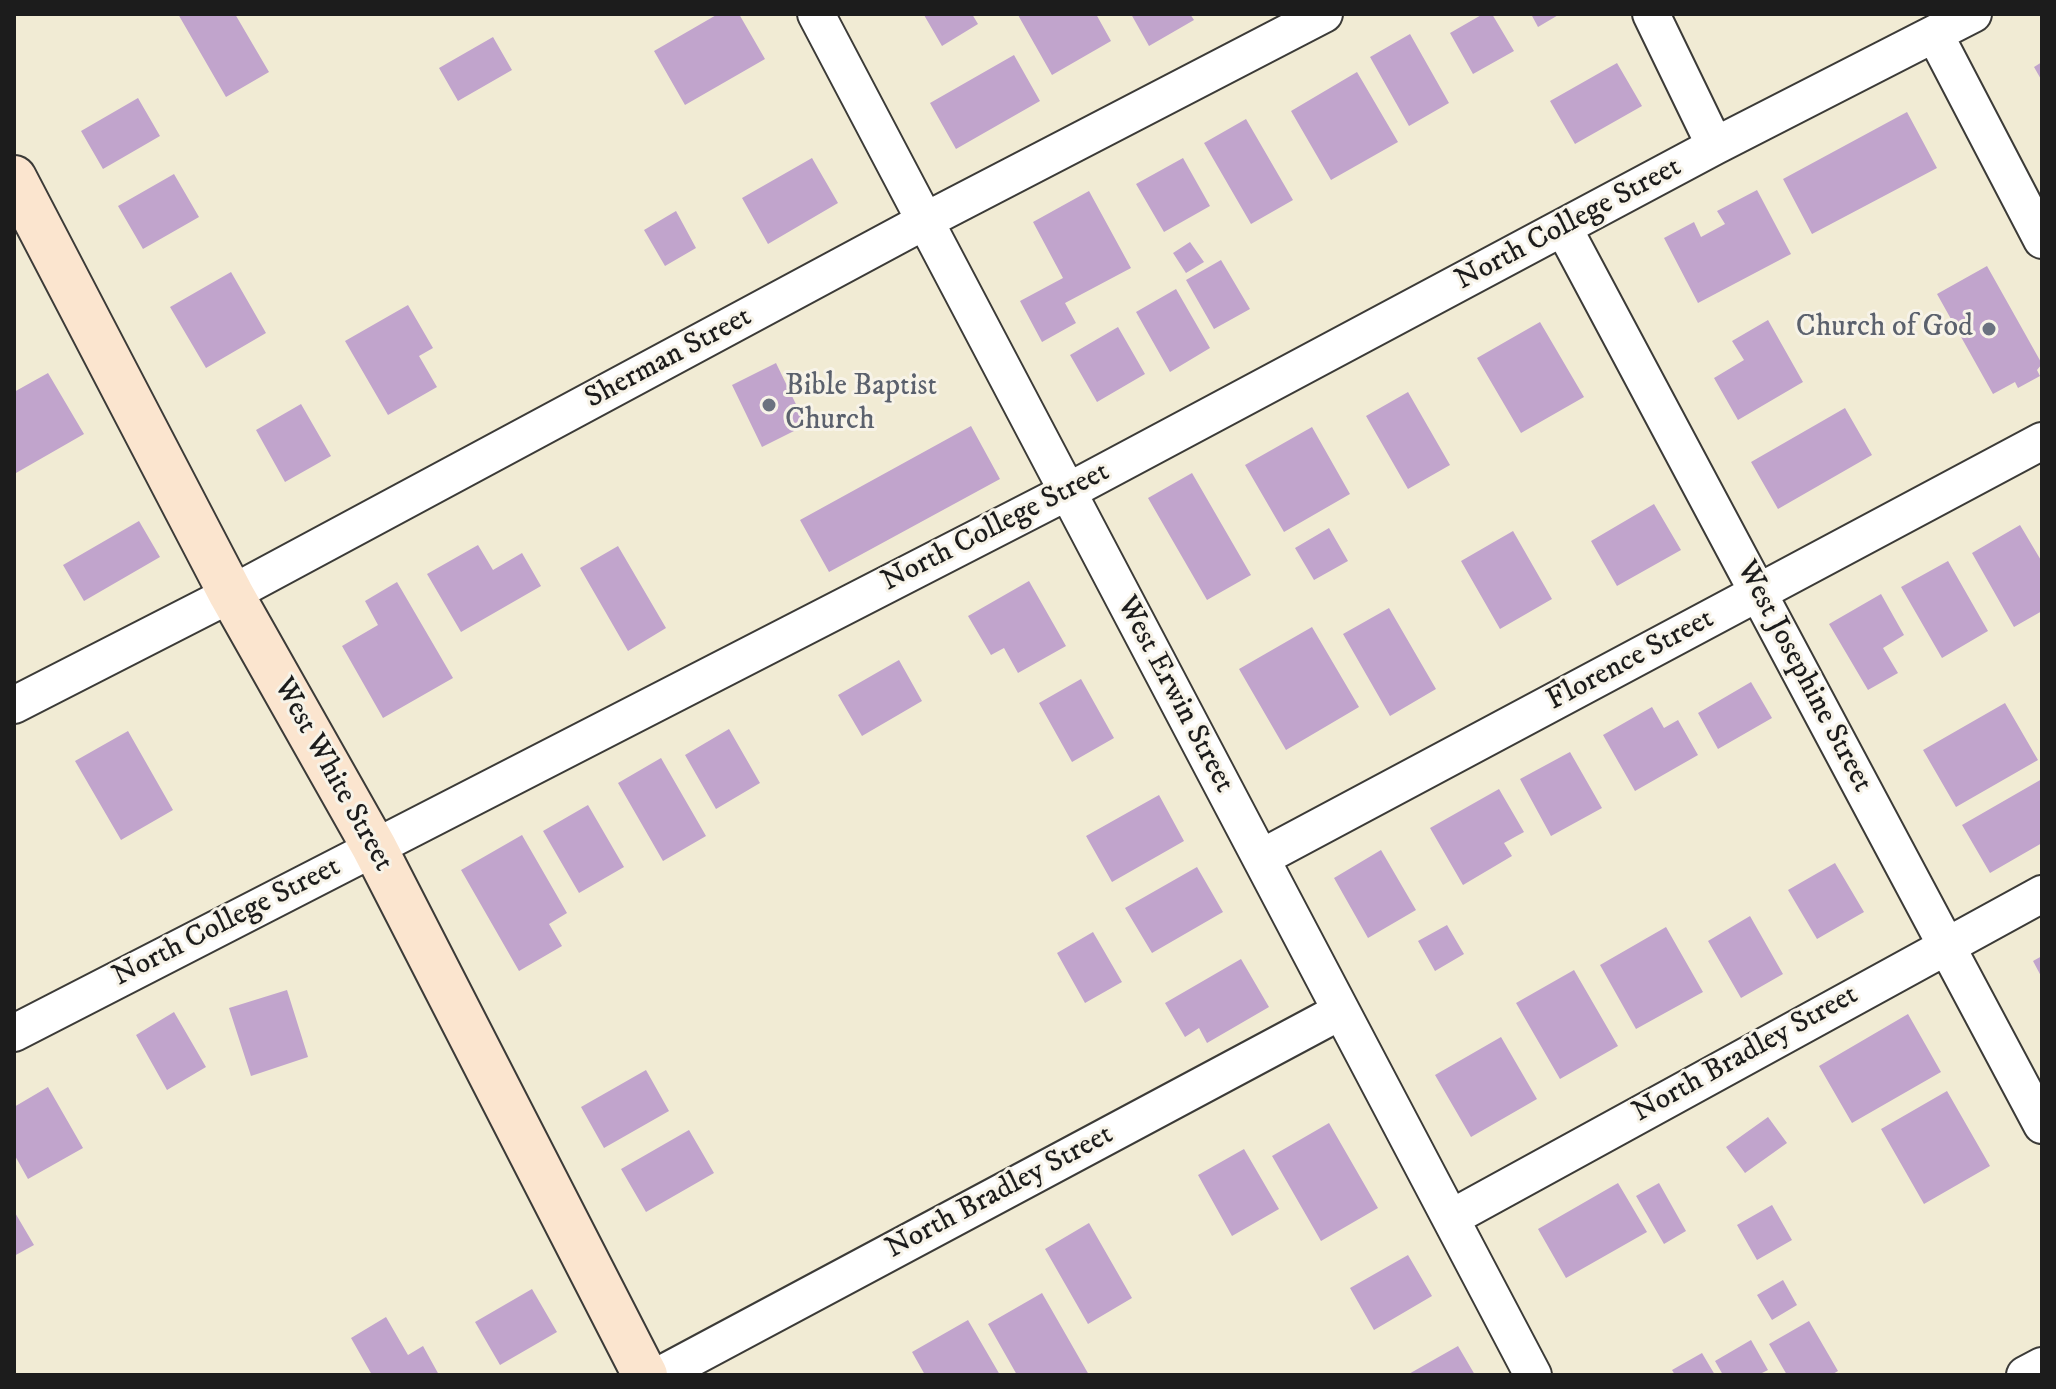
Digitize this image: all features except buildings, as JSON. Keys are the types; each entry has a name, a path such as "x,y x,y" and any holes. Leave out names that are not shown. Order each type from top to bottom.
{"street":[{"name":"West Erwin Street","path":"816,14 1533,1375"},
{"name":"Sherman Street","path":"14,705 231,594 925,221 1324,14"},
{"path":"1651,14 1715,146"},
{"name":"North College Street","path":"14,1033 1067,492 1715,146 1973,14"},
{"path":"1935,35 2042,240"},
{"name":"West White Street","path":"14,178 231,594 374,847 645,1375"},
{"name":"West Josephine Street","path":"1564,229 2042,1125"},
{"name":"Florence Street","path":"1261,858 2042,441"},
{"name":"North Bradley Street","path":"1451,1218 2042,894"},
{"name":"North Bradley Street","path":"660,1375 1341,1011"},
{"path":"2025,1375 2042,1366"}],"place":[{"name":"Church of God","path":"1989,329"},
{"name":"Bible Baptist Church","path":"769,405"}]}
